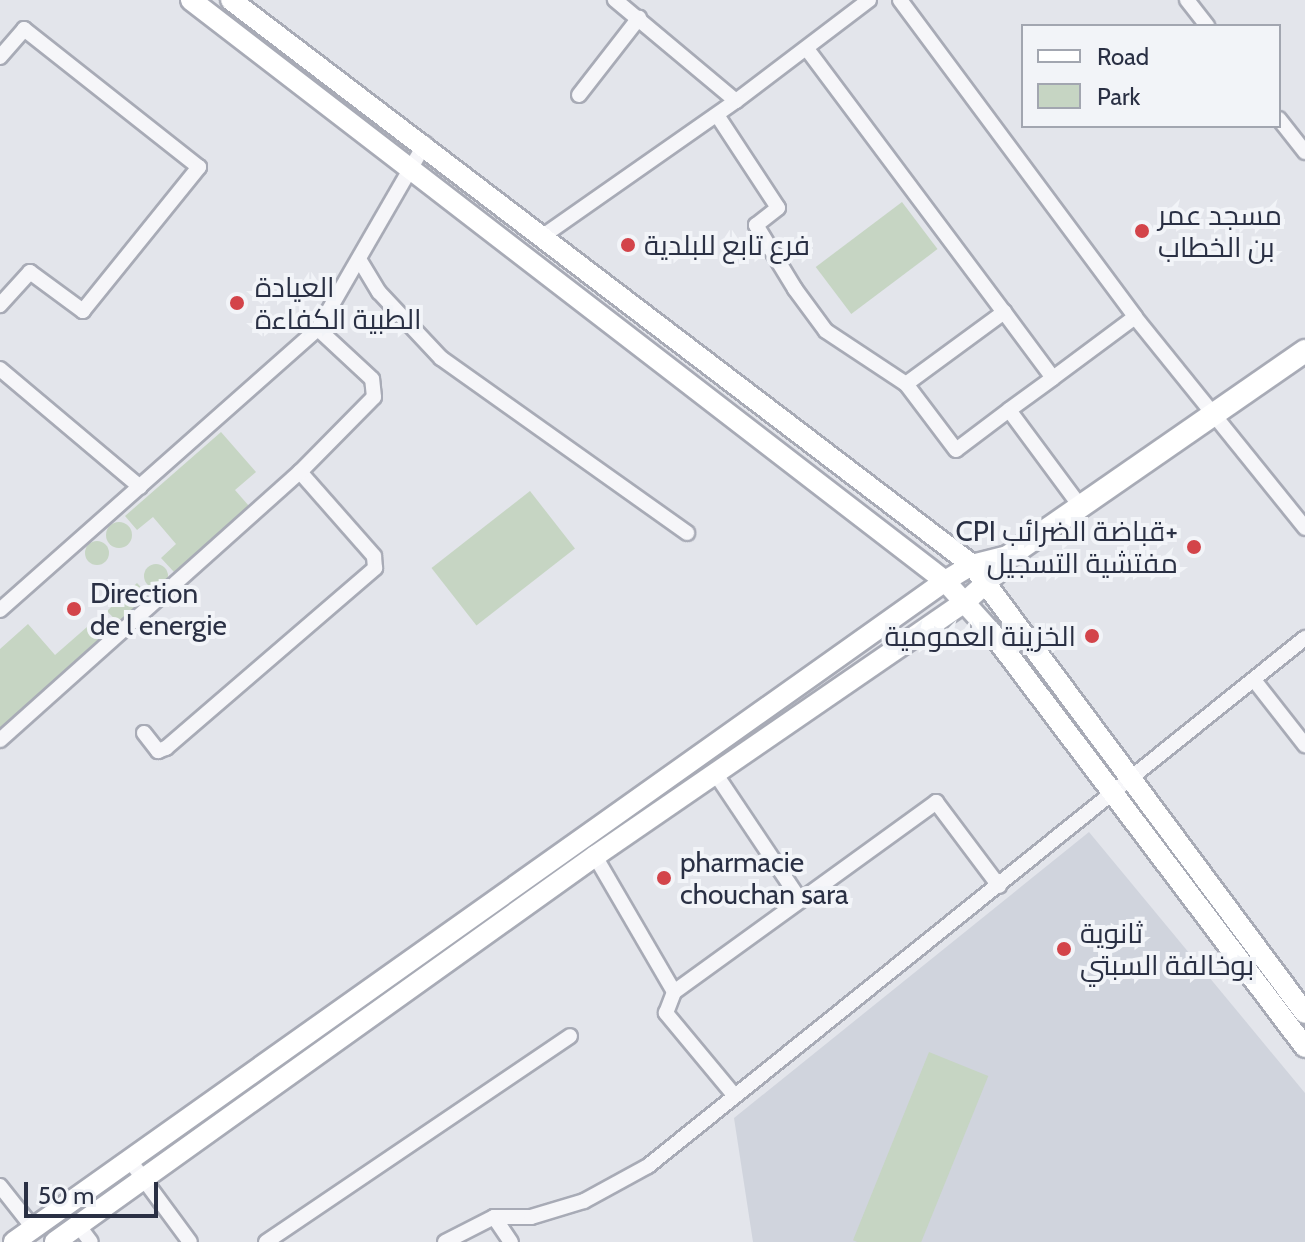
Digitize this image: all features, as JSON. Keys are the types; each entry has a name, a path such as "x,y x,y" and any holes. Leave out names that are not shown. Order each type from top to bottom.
{"main road":[{"path":"191,0 411,165 945,581 965,602 1305,1047"},
{"path":"231,0 425,144 972,565 989,583 1302,1003"},
{"path":"55,1242 85,1234 144,1180 595,856 965,602 989,583 1009,556 1305,351"},
{"path":"14,1242 131,1162 945,581 972,565 1009,556"}],"street":[{"path":"615,0 736,101"},
{"path":"543,236 717,115 869,0"},
{"path":"900,0 1135,317 1305,528"},
{"path":"1187,0 1205,24"},
{"path":"579,95 639,18"},
{"path":"0,57 24,29 199,167 83,311 30,272 0,305"},
{"path":"807,49 1053,378"},
{"path":"717,115 778,208 756,225 795,289 826,331 906,384 956,450 1135,317"},
{"path":"1281,122 1305,152"},
{"path":"0,610 318,329 425,144"},
{"path":"359,259 379,292 441,358 687,533"},
{"path":"906,384 1004,312"},
{"path":"0,740 300,472 376,392 372,379 318,329"},
{"path":"0,369 140,487"},
{"path":"1009,410 1080,506"},
{"path":"144,733 158,751 166,748 375,568 374,556 300,472"},
{"path":"445,1242 494,1217 545,1215 615,1187 999,886 1109,791 1305,638"},
{"path":"1254,680 1305,745"},
{"path":"715,773 800,900"},
{"path":"734,1095 666,1013 674,992 936,802 999,886"},
{"path":"595,856 674,992"},
{"path":"266,1242 570,1036"},
{"path":"131,1162 190,1242"},
{"path":"0,1186 34,1229"},
{"path":"494,1217 511,1242"}],"shaded area":[{"name":"ثانوية بوخالفة السبتي","path":"1089,832 1305,1093 1305,1242 753,1242 734,1118"}],"green space":[{"path":"902,202 938,249 851,314 816,267"},
{"path":"221,432 256,472 235,490 249,506 174,572 161,558 176,544 153,517 137,530 125,516"},
{"path":"530,491 575,549 476,625 431,568"},
{"path":"119,522 128,526 132,535 128,544 119,548 110,544 106,535 110,526"},
{"path":"97,541 105,545 109,553 105,561 97,565 89,561 85,553 89,545"},
{"path":"151,564 161,564 168,571 168,581 161,588 151,588 144,581 144,571"},
{"path":"137,583 150,597 120,625 107,611"},
{"path":"95,620 107,634 0,729 0,649 28,624 55,655"},
{"path":"929,1052 988,1076 921,1242 853,1240"}],"place":[{"name":"مسجد عمر بن الخطاب","path":"1142,231"},
{"name":"فرع تابع للبلدية","path":"628,245"},
{"name":"العيادة الطبية الكفاءة","path":"237,303"},
{"name":"CPI قباضة الضرائب+ مفتشية التسجيل","path":"1194,547"},
{"name":"Direction de l energie","path":"74,609"},
{"name":"الخزينة العمومية","path":"1092,636"},
{"name":"pharmacie chouchan sara","path":"664,878"},
{"name":"ثانوية بوخالفة السبتي","path":"1064,949"}]}
